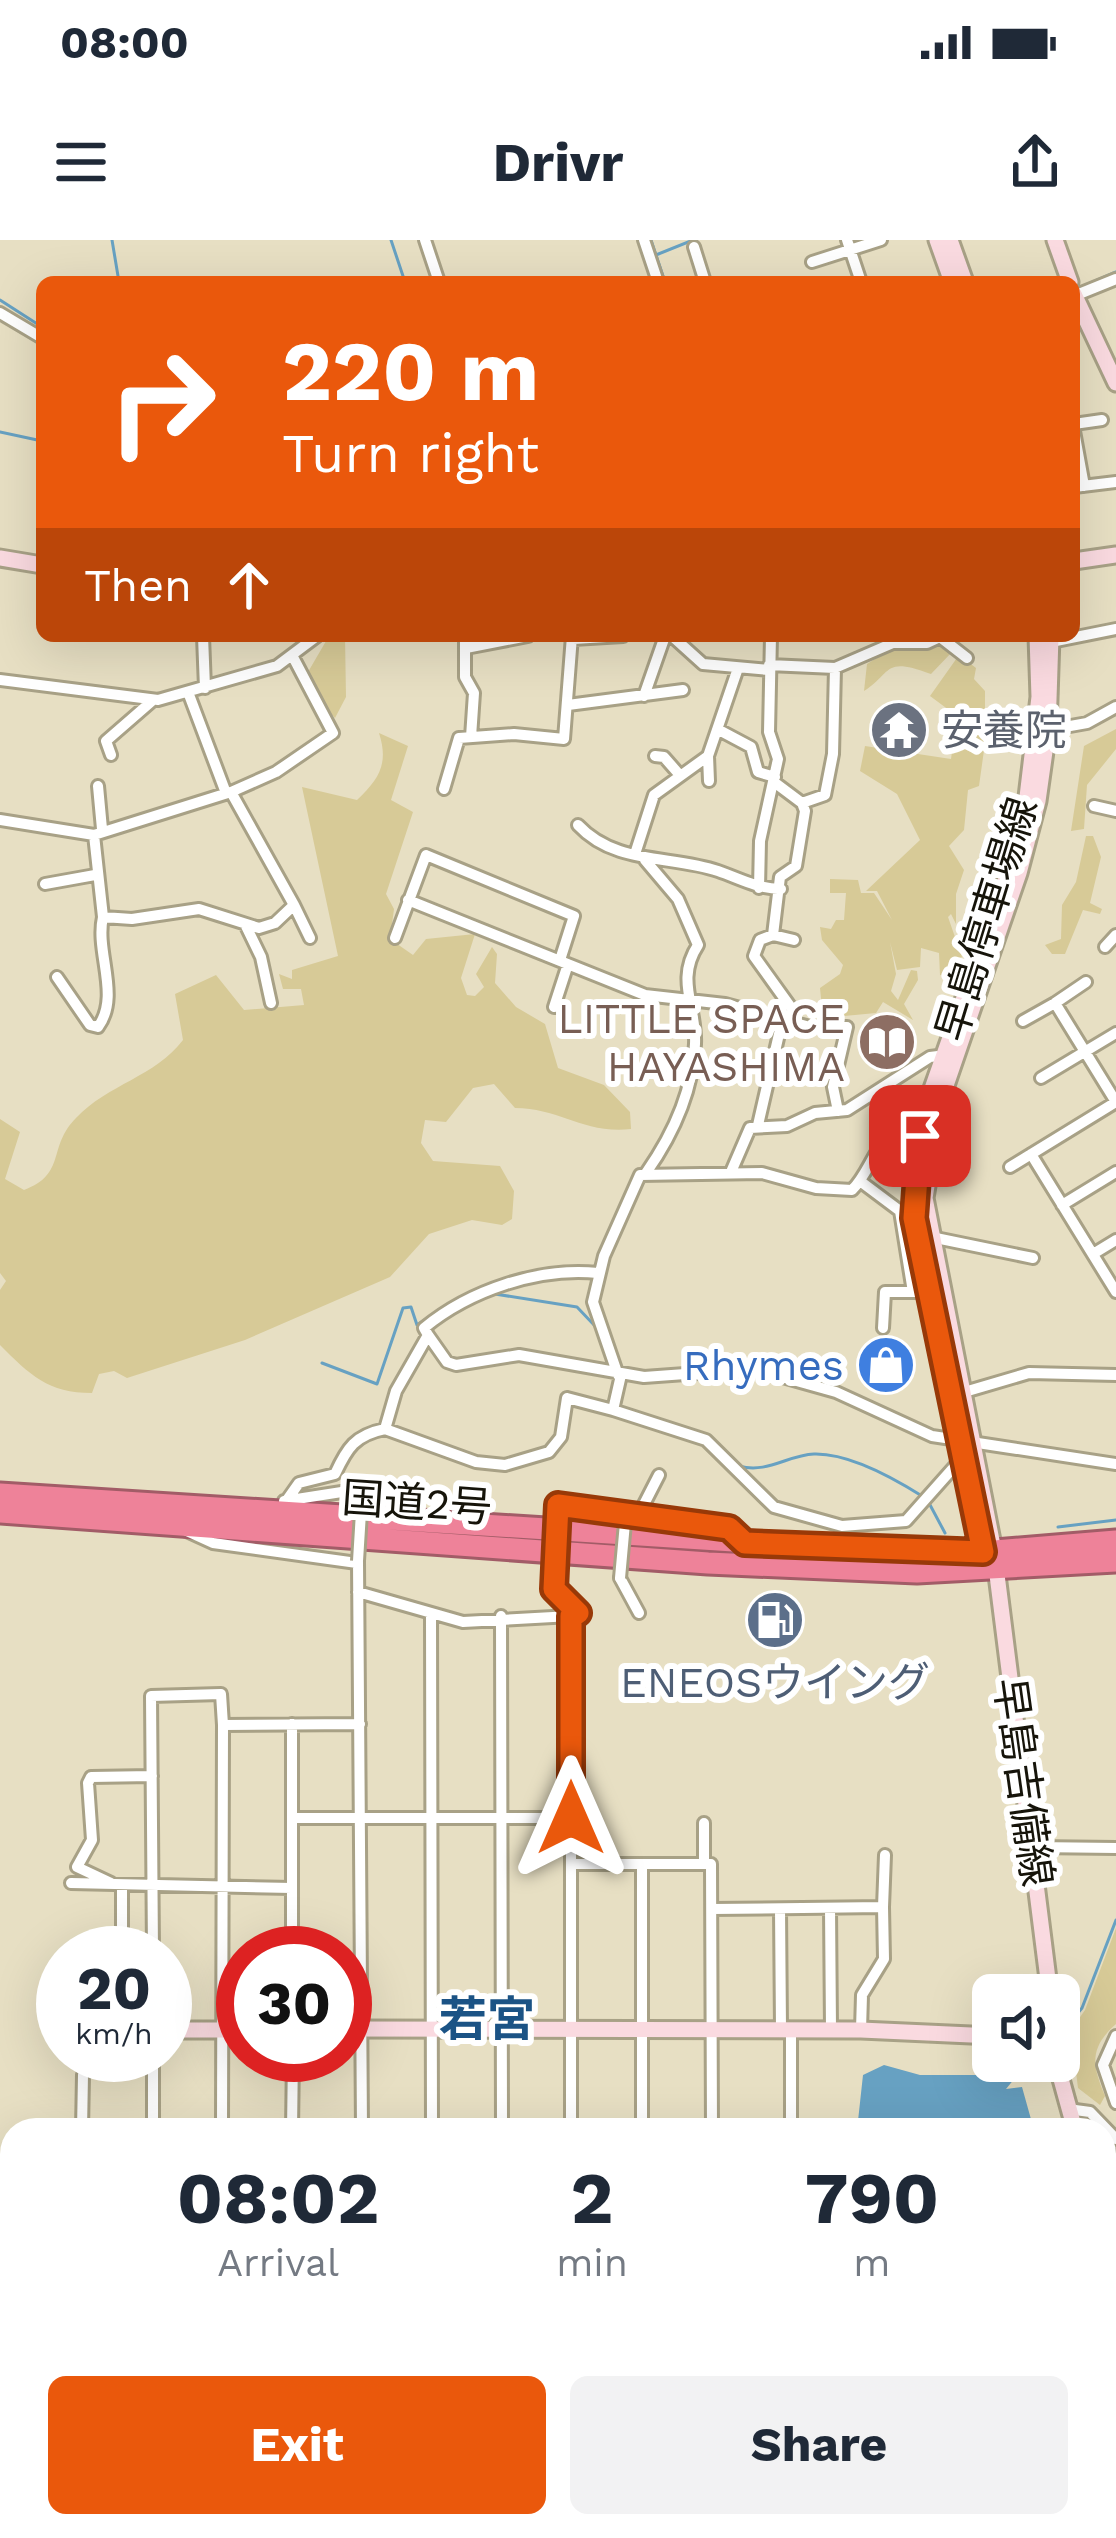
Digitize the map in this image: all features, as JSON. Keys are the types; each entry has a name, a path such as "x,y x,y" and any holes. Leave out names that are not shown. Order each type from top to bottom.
{"highway":[{"name":"国道2号","path":"0,1494 991,1558 1116,1561"},
{"name":"国道2号","path":"0,1512 708,1563 991,1558 1116,1541"}],"main road":[{"path":"937,240 950,276"},
{"path":"950,240 962,276"},
{"path":"1055,240 1068,276"},
{"path":"1080,308 1116,383"},
{"path":"1080,560 1116,555"},
{"path":"0,558 36,564"},
{"name":"早島停車場線","path":"955,1394 921,1292 914,1218 920,1136 1028,841 1048,730 1041,642"},
{"name":"早島停車場線","path":"991,1558 964,1448 929,1237 927,1156 950,1056 1008,873 1027,796 1041,642"},
{"name":"早島吉備線","path":"991,1558 1048,1974"},
{"path":"372,2028 786,2029 972,2035"},
{"path":"1062,2082 1071,2118"}],"street":[{"path":"427,240 437,276"},
{"path":"644,240 656,276"},
{"path":"812,262 849,244 881,240"},
{"path":"849,244 859,276"},
{"path":"694,247 703,276"},
{"path":"1080,293 1116,278"},
{"path":"0,313 36,334"},
{"path":"1080,426 1102,420"},
{"path":"1080,486 1116,482"},
{"path":"1080,633 1116,629"},
{"path":"203,642 205,688"},
{"path":"0,680 152,701 292,657 310,642"},
{"path":"466,642 465,677 474,693 471,736"},
{"path":"444,789 459,738 564,740 572,642"},
{"path":"644,696 666,642"},
{"path":"674,642 693,660 737,671 836,668 860,662 892,643 929,642"},
{"path":"759,888 760,841 775,779 771,642"},
{"path":"948,642 967,658"},
{"path":"0,820 98,832 229,792 276,772 334,733 292,657"},
{"path":"802,803 825,795 832,771 836,668"},
{"path":"709,781 708,756 737,671"},
{"path":"568,705 683,690"},
{"path":"188,692 229,792 310,938"},
{"path":"111,755 106,740 152,701"},
{"path":"1048,730 1087,723 1116,707"},
{"path":"718,730 751,747 758,772 775,779 802,803"},
{"path":"655,756 664,757 678,773"},
{"path":"613,1411 622,1375 593,1302 598,1273 633,1181 646,1173 674,1131 695,1045 685,982 698,945 678,898 640,857 645,812 678,773 708,756"},
{"path":"57,977 90,1025 98,1027 107,1011 100,932 104,917 95,875 98,786"},
{"path":"773,935 780,877 796,866 802,803"},
{"path":"1094,806 1116,811"},
{"path":"578,825 600,842 640,857 683,862 759,888 781,889"},
{"path":"395,938 426,855 485,877 574,916 554,1007"},
{"path":"45,884 95,875"},
{"path":"408,900 632,991 725,1004 786,1022 847,1027 833,1087 838,1111"},
{"path":"104,917 132,919 199,908 246,926 274,923 294,905"},
{"path":"246,926 261,957 271,1003"},
{"path":"1105,947 1116,934"},
{"path":"758,1125 793,1009 755,964 760,940 773,935 794,940"},
{"path":"1023,1021 1086,982"},
{"path":"1010,1167 1116,1102 1054,1003"},
{"path":"1041,1078 1116,1033"},
{"path":"731,1172 744,1132 758,1125 787,1126 856,1106 930,1057 950,1056"},
{"path":"646,1173 762,1173 842,1191 860,1180 889,1136 904,1131 920,1136"},
{"path":"1031,1154 1116,1292"},
{"path":"1062,1205 1116,1172"},
{"path":"860,1180 900,1210 921,1292 885,1292 883,1328"},
{"path":"929,1237 1033,1258"},
{"path":"1094,1254 1116,1240"},
{"path":"598,1273 550,1272 481,1293 424,1328 447,1362 456,1365 519,1355 622,1375 690,1378 754,1369 836,1392 886,1418 964,1448 1116,1464"},
{"path":"385,1429 396,1391 428,1335"},
{"path":"955,1394 1029,1373 1116,1375"},
{"path":"287,1500 299,1483 335,1474 353,1441 385,1429 493,1466 549,1452 561,1438 567,1398 706,1440 774,1508 842,1526 906,1521 928,1502 964,1448"},
{"path":"639,1613 620,1579 632,1513 659,1475"},
{"path":"193,1507 206,1500 287,1500 348,1491 362,1496 358,1592 363,1926"},
{"path":"358,1592 463,1622 578,1613 554,1589 558,1505 729,1528 745,1543"},
{"path":"176,1525 200,1540 358,1562"},
{"path":"431,1614 432,2118"},
{"path":"501,1616 502,2118"},
{"path":"571,1616 572,2118"},
{"path":"153,1926 151,1696 221,1694 222,1926"},
{"path":"292,1724 292,1926"},
{"path":"223,1725 360,1724"},
{"path":"116,1884 77,1867 92,1840 88,1783 91,1777 152,1776"},
{"path":"292,1818 571,1818"},
{"path":"704,1823 704,1864"},
{"path":"1034,1847 1116,1848"},
{"path":"861,2030 862,1995 884,1959 885,1855"},
{"path":"572,1864 711,1864 712,2118"},
{"path":"642,1864 642,2118"},
{"path":"71,1883 292,1888"},
{"path":"116,1884 120,1926"},
{"path":"712,1910 884,1907"},
{"path":"830,1908 831,2030"},
{"path":"780,1909 790,2118"},
{"path":"1116,2036 1102,2066 1116,2103"},
{"path":"82,2118 83,2082"},
{"path":"153,2082 153,2118"},
{"path":"222,2082 222,2118"},
{"path":"292,2082 292,2118"},
{"path":"362,2082 362,2118"}],"shaded area":[{"path":"326,642 345,642 346,697 335,718 313,695 308,672"},
{"path":"940,642 952,652 931,674 896,666 864,691 867,664 895,646"},
{"path":"959,655 976,668 974,679 985,691 985,724 1011,731 1009,738 986,736 979,786 968,790 964,830 949,846 964,870 956,894 956,924 951,914 948,917 962,957 953,960 946,976 940,975 939,953 921,948 920,967 897,970 890,942 896,974 891,991 898,1000 911,970 917,971 918,980 904,1004 913,1020 883,1002 876,1013 823,1018 820,988 840,974 843,965 822,940 820,927 831,929 836,920 844,920 846,893 830,893 830,879 858,880 861,893 874,893 892,920 877,891 866,891 920,840 897,794 860,771 865,746 951,759 957,716 930,696"},
{"path":"1116,729 1116,749 1087,785 1084,829 1071,831 1084,746"},
{"path":"379,733 408,746 391,800 413,812 386,894 394,909 390,939 413,955 426,939 475,934 461,978 467,995 475,996 484,987 476,974 492,947 497,954 495,983 516,1007 545,1024 558,1068 604,1085 630,1112 631,1129 599,1128 515,1108 494,1084 473,1088 446,1122 425,1120 421,1143 433,1161 500,1166 514,1191 512,1219 502,1225 472,1220 429,1234 390,1277 245,1340 127,1378 114,1371 99,1374 92,1393 63,1390 41,1380 0,1345 0,1290 6,1281 0,1273 0,1119 20,1132 5,1179 24,1190 52,1168 76,1118 159,1063 183,1040 175,994 216,975 244,1010 304,1005 301,989 283,989 279,974 292,979 292,970 338,956 302,787 357,800 380,770"},
{"path":"1086,836 1093,836 1101,857 1090,903 1102,909 1100,914 1083,910 1065,954 1052,954 1045,945 1061,939 1062,905 1076,882"},
{"path":"1116,1928 1116,2024 1097,2049 1097,2075 1105,2096 1100,2105 1078,2088 1080,2017"}],"water":[{"path":"884,2065 920,2075 972,2075 972,2082 1012,2082 1006,2089 1022,2087 1031,2118 858,2118 863,2075"}],"waterway":[{"path":"112,240 118,276"},
{"path":"391,240 403,276"},
{"path":"651,240 663,276"},
{"path":"656,255 693,240"},
{"path":"437,262 443,276"},
{"path":"1080,288 1116,272"},
{"path":"0,300 36,323"},
{"path":"0,432 36,440"},
{"path":"495,1294 577,1307 595,1326"},
{"path":"322,1363 377,1384 403,1308 411,1307 417,1325 441,1309"},
{"path":"739,1466 759,1468 804,1455 827,1455 871,1468 922,1496"},
{"path":"929,1503 945,1533"},
{"path":"1058,1527 1116,1520"},
{"path":"1080,2010 1116,1920"}],"place":[{"name":"安養院","path":"899,730"},
{"name":"LITTLE SPACE HAYASHIMA","path":"887,1042"},
{"name":"Rhymes","path":"886,1365"},
{"name":"ENEOSウイング","path":"775,1620"}],"district":[{"name":"若宮","path":"487,2019"}],"route":[{"path":"571,1818 571,1616 578,1613 554,1589 558,1505 729,1528 745,1543 983,1552 914,1218 914,1158 920,1136"}]}
